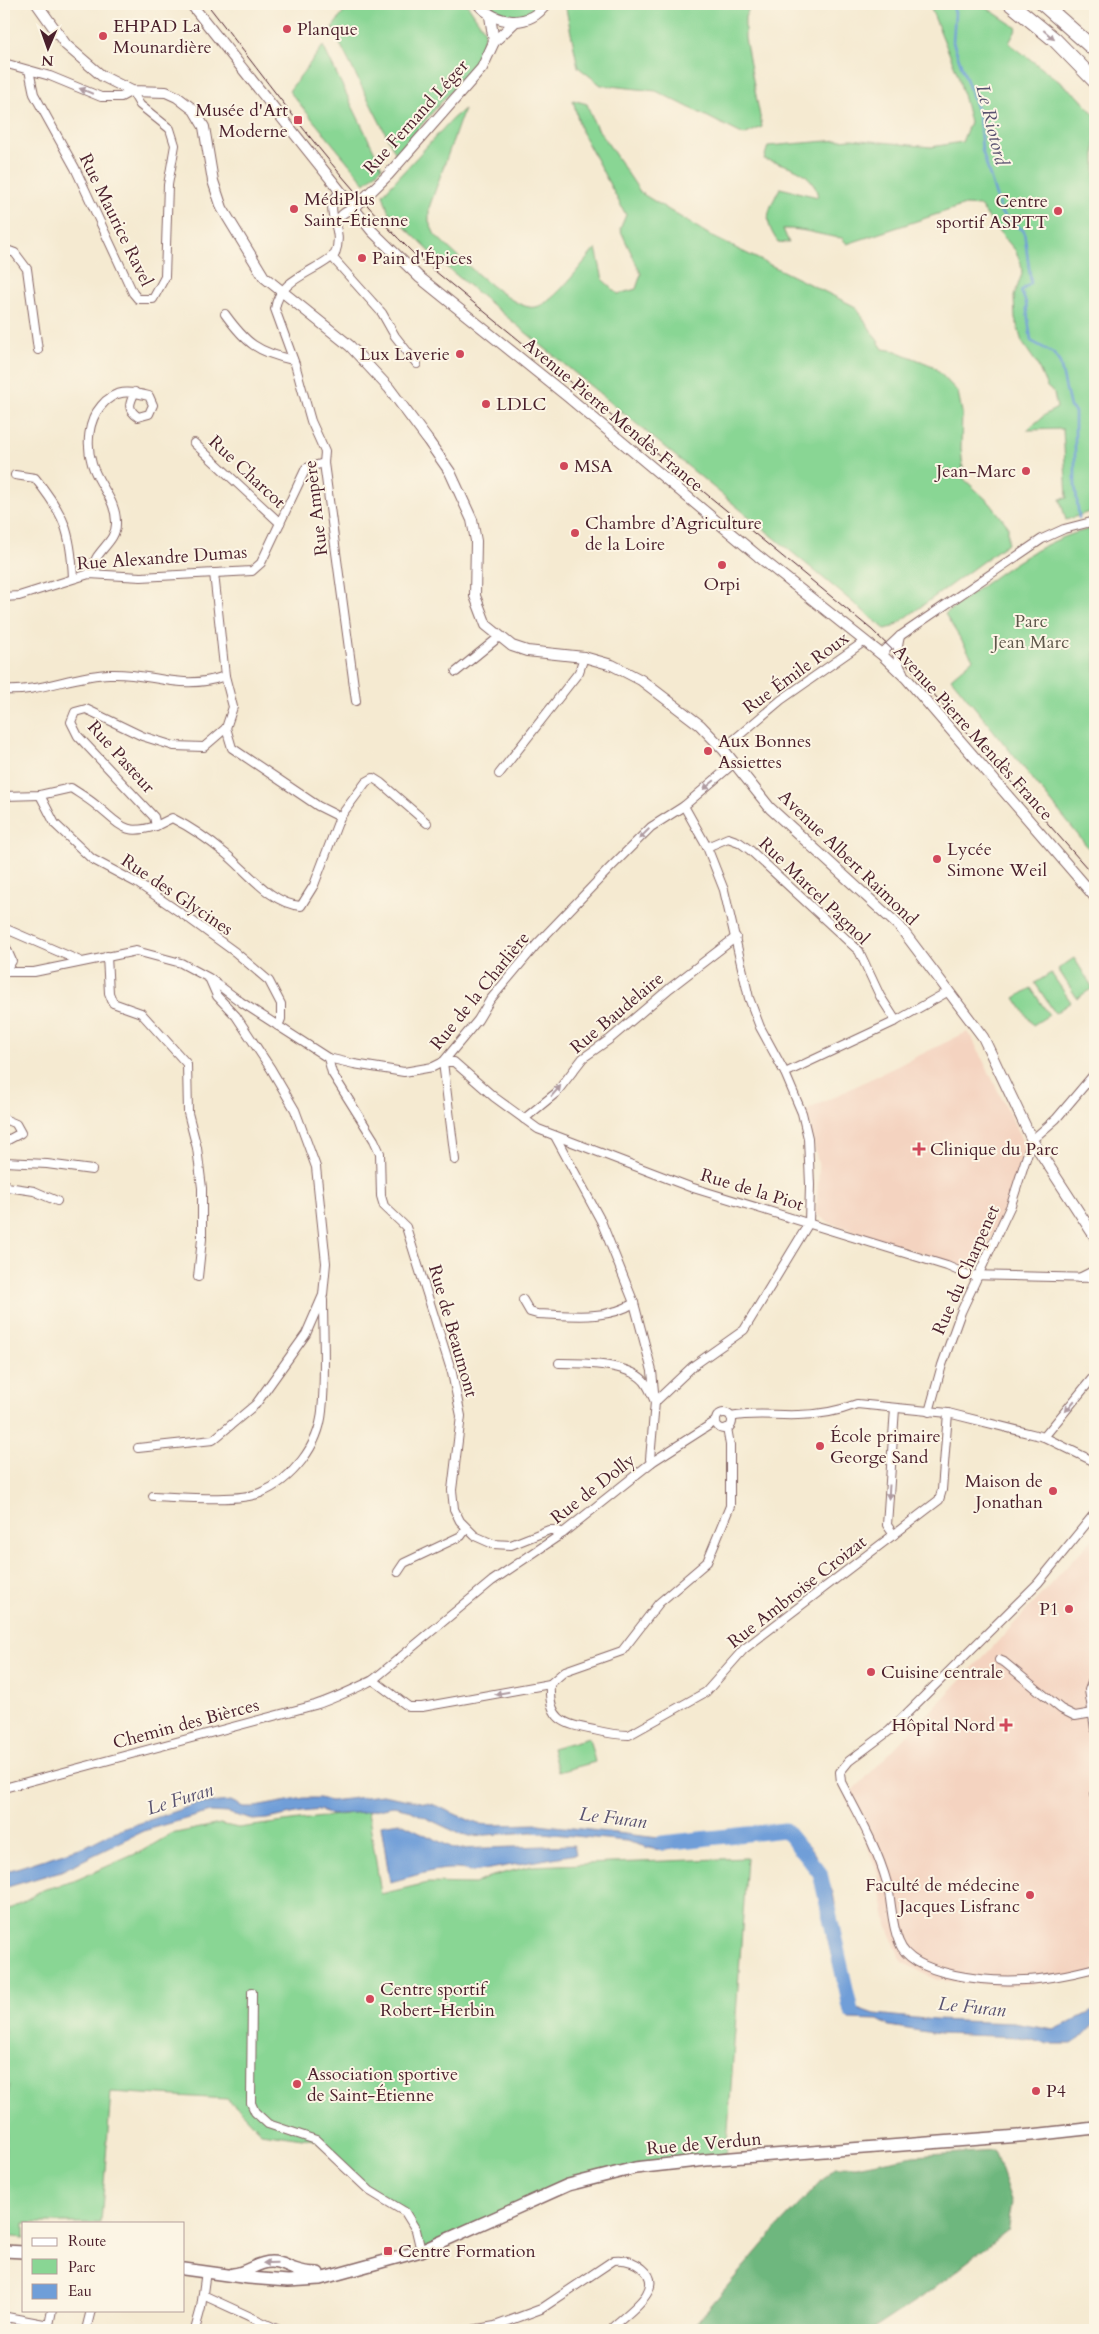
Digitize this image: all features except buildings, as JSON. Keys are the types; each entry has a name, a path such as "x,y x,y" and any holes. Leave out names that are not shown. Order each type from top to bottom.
{"highway":[{"path":"1011,4 1055,40 1095,81"},
{"path":"1043,4 1095,50"}],"main road":[{"name":"Rue de Verdun","path":"185,2269 288,2281 320,2279 421,2251 568,2185 635,2168 706,2160 1032,2136 1095,2128"},
{"path":"4,2251 22,2252"},
{"name":"Rue de Verdun","path":"224,2274 241,2273 262,2262 271,2262 282,2263 304,2272 334,2275"}],"street":[{"name":"Avenue Albert Raimond","path":"37,4 66,45 85,64 121,87 132,91 166,92 177,97 194,110 204,127 217,197 249,249"},
{"name":"Avenue Pierre Mendès France","path":"191,4 385,245 419,277 567,396 751,551 881,654 907,679 1095,897"},
{"path":"478,4 490,16 514,22 535,15 546,4"},
{"path":"490,16 494,42"},
{"name":"Rue Fernand Léger","path":"354,208 388,175 482,68 494,42 514,22"},
{"name":"Avenue Albert Raimond","path":"61,37 70,42 106,72 123,82 133,85 168,87 180,92 198,106 209,125 223,195 264,278 350,346 389,388 450,472 465,502 476,541 475,596 486,625 512,646 527,651 584,657 612,665 640,680 700,725 723,749 733,764 770,808 900,927 983,1036 1032,1140 1095,1237"},
{"path":"4,63 50,76 101,97 121,97 132,91"},
{"name":"Rue Maurice Ravel","path":"29,70 34,94 74,168 138,300 153,299 165,276 168,185 175,145 170,129 140,105 132,91"},
{"path":"284,293 332,257 338,244 336,225 331,210 333,199 340,191"},
{"path":"336,225 338,218 344,212 354,208"},
{"path":"4,249 15,253 27,269 38,350"},
{"path":"332,257 378,307 395,336 416,364"},
{"name":"Rue Ampère","path":"284,293 276,300 274,309 293,360 311,421 325,452 324,463 356,701"},
{"path":"225,314 238,332 253,347 270,355 293,360"},
{"path":"89,574 98,556 111,540 116,524 109,494 92,464 89,429 95,412 109,396 134,392"},
{"name":"Rue Charcot","path":"194,443 280,523"},
{"name":"Rue Alexandre Dumas","path":"4,597 19,596 89,574 141,578 252,570 260,563 306,468 324,463"},
{"path":"15,475 35,478 65,522 72,554 73,578"},
{"path":"881,654 900,636 1042,539 1064,528 1095,521"},
{"path":"214,573 225,676 233,707 226,728 232,748 318,806 340,817"},
{"path":"900,636 897,648 897,662 907,679"},
{"path":"456,672 499,637"},
{"name":"Rue Émile Roux","path":"723,749 781,700 866,641"},
{"path":"499,774 579,672 584,657"},
{"path":"4,690 40,687 68,679 108,674 138,674 165,681 192,684 225,676"},
{"name":"Rue Pasteur","path":"156,826 154,817 78,736 72,722 75,712 86,709 142,736 174,746 204,747 226,728"},
{"name":"Rue de la Charlière","path":"5,973 34,972 136,951 181,963 209,978 241,1002 328,1058 404,1072 434,1067 443,1062 478,1020 490,1000 537,944 651,827 684,806 733,764"},
{"path":"4,796 40,795 71,788 96,804 123,828 140,831 172,818 194,828 228,855 265,889 288,905 301,906 314,885 340,817 366,782 374,778 427,822"},
{"name":"Rue des Glycines","path":"40,795 56,824 92,859 137,883 191,920 235,952 269,981 281,1004 281,1019 278,1026"},
{"path":"559,1363 580,1363 632,1371 644,1382 655,1402 693,1366 744,1330 809,1223 808,1138 802,1112 785,1073 760,1028 749,998 724,890 707,847 684,806"},
{"name":"Rue Marcel Pagnol","path":"707,847 728,838 739,842 859,950 880,996 896,1021"},
{"path":"4,928 80,961"},
{"name":"Rue Baudelaire","path":"524,1119 556,1093 584,1058 736,937"},
{"path":"4,943 12,962 5,973"},
{"path":"107,956 109,992 113,1003 142,1013 187,1064 188,1113 197,1148 202,1188 202,1239 198,1277"},
{"path":"153,1496 227,1498 259,1493 285,1478 310,1451 322,1413 323,1295 326,1263 316,1167 295,1110 236,1016 217,996 209,978"},
{"path":"785,1073 896,1021 949,991"},
{"path":"236,1016 236,1010 241,1002"},
{"name":"Rue de Beaumont","path":"328,1058 332,1073 374,1140 380,1153 382,1201 390,1213 406,1227 452,1373 461,1416 452,1490 454,1509 466,1529"},
{"path":"443,1062 455,1160"},
{"name":"Rue de la Piot","path":"443,1062 454,1062 538,1129 690,1187 947,1266 968,1275 1095,1278"},
{"path":"1032,1140 1056,1119 1095,1073"},
{"path":"4,1119 16,1124 21,1133 4,1142"},
{"name":"Rue de Dolly","path":"373,1680 492,1581 562,1533 652,1462 650,1459 655,1402 652,1372 634,1303 601,1221 555,1135"},
{"name":"Rue du Charpenet","path":"929,1412 942,1365 961,1312 1011,1204 1032,1140"},
{"path":"4,1162 48,1164 92,1170"},
{"path":"4,1184 7,1187 34,1191 57,1201"},
{"path":"1078,1279 1095,1270"},
{"path":"138,1448 214,1440 256,1404 306,1334 323,1295"},
{"path":"524,1300 530,1312 537,1314 606,1314 624,1309 634,1303"},
{"path":"1044,1437 1095,1376"},
{"path":"652,1462 716,1421 719,1415 723,1413 731,1417 742,1415 801,1416 845,1409 857,1404 948,1413 1044,1437 1095,1462"},
{"path":"894,1535 887,1525 895,1408"},
{"name":"Rue Ambroise Croizat","path":"550,1684 549,1700 556,1714 567,1724 618,1735 629,1735 706,1692 744,1649 939,1500 942,1490 948,1413"},
{"path":"716,1421 720,1427 726,1428 731,1425 731,1417"},
{"path":"373,1680 409,1707 422,1707 550,1684 565,1670 622,1651 659,1603 708,1562 730,1506 730,1445 726,1428"},
{"path":"1095,1513 1038,1583 889,1731 849,1762 840,1772 842,1782 874,1844 887,1882 899,1943 911,1959 932,1970 970,1977 1022,1980 1061,1977 1095,1968"},
{"path":"398,1572 404,1563 460,1536 466,1529 474,1536 493,1544 511,1545 549,1530 557,1530 562,1533"},
{"path":"999,1660 1004,1662 1061,1709 1075,1716 1093,1713"},
{"path":"1095,1675 1089,1690 1095,1729"},
{"name":"Chemin des Bièrces","path":"4,1788 315,1705 339,1697 373,1680"},
{"path":"1095,1785 1095,1794"},
{"path":"252,1992 251,2103 255,2112 268,2124 316,2140 370,2191 404,2212 416,2230 421,2251"},
{"path":"472,2330 495,2326 541,2309 614,2260 624,2259 634,2262 646,2271 650,2283 646,2299 618,2321 610,2330"},
{"path":"194,2330 202,2308 206,2271"},
{"path":"203,2295 279,2330"},
{"path":"5,2330 7,2317 48,2328 52,2312"},
{"path":"86,2330 90,2312"}],"shaded area":[{"name":"Clinique du Parc","path":"967,1032 972,1038 1023,1143 1023,1153 1005,1206 981,1262 967,1268 830,1223 816,1214 819,1168 807,1110"},
{"name":"Hôpital Nord","path":"1095,1536 1095,1974 1062,1981 1008,1986 937,1980 902,1962 887,1925 878,1875 865,1837 846,1798 988,1652"}],"green space":[{"path":"350,4 467,4 485,31 480,58 396,154 332,28"},
{"path":"482,4 541,4 526,14 512,17 497,14"},
{"path":"565,4 751,4 745,17 745,38 762,127 744,135 656,91 601,85 578,67"},
{"path":"929,4 981,4 1017,28 1009,43 1078,96 1095,115 1095,510 1066,520 1060,499 1067,498 1063,429 1027,430 1046,414 1057,408 1054,393 1047,387 1037,364 1022,342 1015,318 1014,296 1022,274 1021,263 1015,250 980,206 965,205 847,244 842,238 790,229 783,229 789,243 778,242 768,221 772,203 780,188 818,197 811,180 798,170 764,159 768,146 851,139 931,147 962,142 970,122 958,75"},
{"path":"323,46 382,167 365,183 289,91"},
{"path":"573,100 587,104 594,123 641,193 713,237 856,307 883,349 896,351 933,366 958,392 962,412 961,448 964,479 990,503 1008,526 1008,543 893,627 885,629 444,265 388,211 383,194 452,119 464,109 429,208 429,222 435,235 499,291 513,301 526,306 536,307 543,304 560,291 596,248 603,280 618,294 636,289 641,274 620,229 626,215 581,131"},
{"name":"Parc Jean Marc","path":"1095,528 1095,856 951,678 973,659 945,614 1016,562 1035,551 1074,533"},
{"path":"1074,958 1093,988 1077,998 1058,969"},
{"path":"1051,973 1071,1002 1055,1013 1035,983"},
{"path":"1031,988 1049,1015 1033,1025 1015,998"},
{"path":"589,1738 595,1762 558,1772 552,1748"},
{"name":"Centre sportif Robert-Herbin","path":"368,1811 381,1894 427,1883 474,1884 489,1877 531,1866 747,1858 726,2158 568,2185 421,2251 405,2212 370,2191 316,2140 261,2132 227,2099 111,2092 101,2222 22,2222 22,2238 4,2236 4,2171 9,2085 4,2084 4,1913 42,1890 74,1881 142,1851 171,1834 220,1824 238,1828"},
{"path":"994,2151 1012,2204 1007,2231 922,2297 872,2330 690,2330 775,2230 835,2167 856,2167 913,2156"}],"water":[{"path":"382,1795 432,1804 478,1824 538,1824 685,1841 709,1832 729,1832 759,1826 790,1831 797,1835 814,1853 833,1893 835,1904 833,1919 840,1972 846,1991 857,2008 874,2014 935,2020 1013,2023 1054,2030 1095,2010 1095,2023 1081,2038 1072,2044 1047,2044 1020,2037 939,2034 889,2026 878,2020 849,2019 845,2011 827,1937 828,1904 811,1857 803,1849 783,1837 758,1832 667,1850 653,1849 626,1841 532,1832 470,1836 458,1833 407,1809 393,1806 364,1812 332,1815 321,1810 301,1812 253,1820 228,1813 210,1812 143,1831 61,1871 4,1888 4,1872 86,1846 111,1833 196,1804 231,1801 243,1807 255,1807 304,1798 320,1798 330,1801"},
{"path":"399,1822 455,1849 574,1845 576,1854 472,1872 452,1869 442,1870 390,1882 381,1825"}],"waterway":[{"name":"Le Riotord","path":"952,4 955,13 953,42 979,115 982,150 1001,213 1024,231 1031,283 1021,291 1026,303 1031,341 1053,353 1060,363 1070,407 1075,412 1075,484 1079,518"},
{"name":"Le Furan","path":"662,1843 785,1830 820,1873 851,2011"}],"tram line":[{"path":"207,4 331,163 413,253 872,630 908,665 1095,877"}],"place":[{"name":"Planque","path":"287,29"},
{"name":"EHPAD La Mounardière","path":"103,36"},
{"name":"Musée d'Art Moderne","path":"298,120"},
{"name":"MédiPlus Saint-Étienne","path":"294,209"},
{"name":"Centre sportif ASPTT","path":"1058,211"},
{"name":"Pain d'Épices","path":"362,258"},
{"name":"Lux Laverie","path":"460,354"},
{"name":"LDLC","path":"486,404"},
{"name":"MSA","path":"564,466"},
{"name":"Jean-Marc","path":"1026,471"},
{"name":"Chambre d’Agriculture de la Loire","path":"575,533"},
{"name":"Orpi","path":"722,565"},
{"name":"Aux Bonnes Assiettes","path":"708,751"},
{"name":"Lycée Simone Weil","path":"937,859"},
{"name":"Clinique du Parc","path":"919,1149"},
{"name":"École primaire George Sand","path":"820,1446"},
{"name":"Maison de Jonathan","path":"1053,1491"},
{"name":"P1","path":"1069,1609"},
{"name":"Cuisine centrale","path":"871,1672"},
{"name":"Hôpital Nord","path":"1006,1725"},
{"name":"Faculté de médecine Jacques Lisfranc","path":"1030,1895"},
{"name":"Centre sportif Robert-Herbin","path":"370,1999"},
{"name":"Association sportive de Saint-Étienne","path":"297,2084"},
{"name":"P4","path":"1036,2091"},
{"name":"Centre Formation","path":"388,2251"}]}
